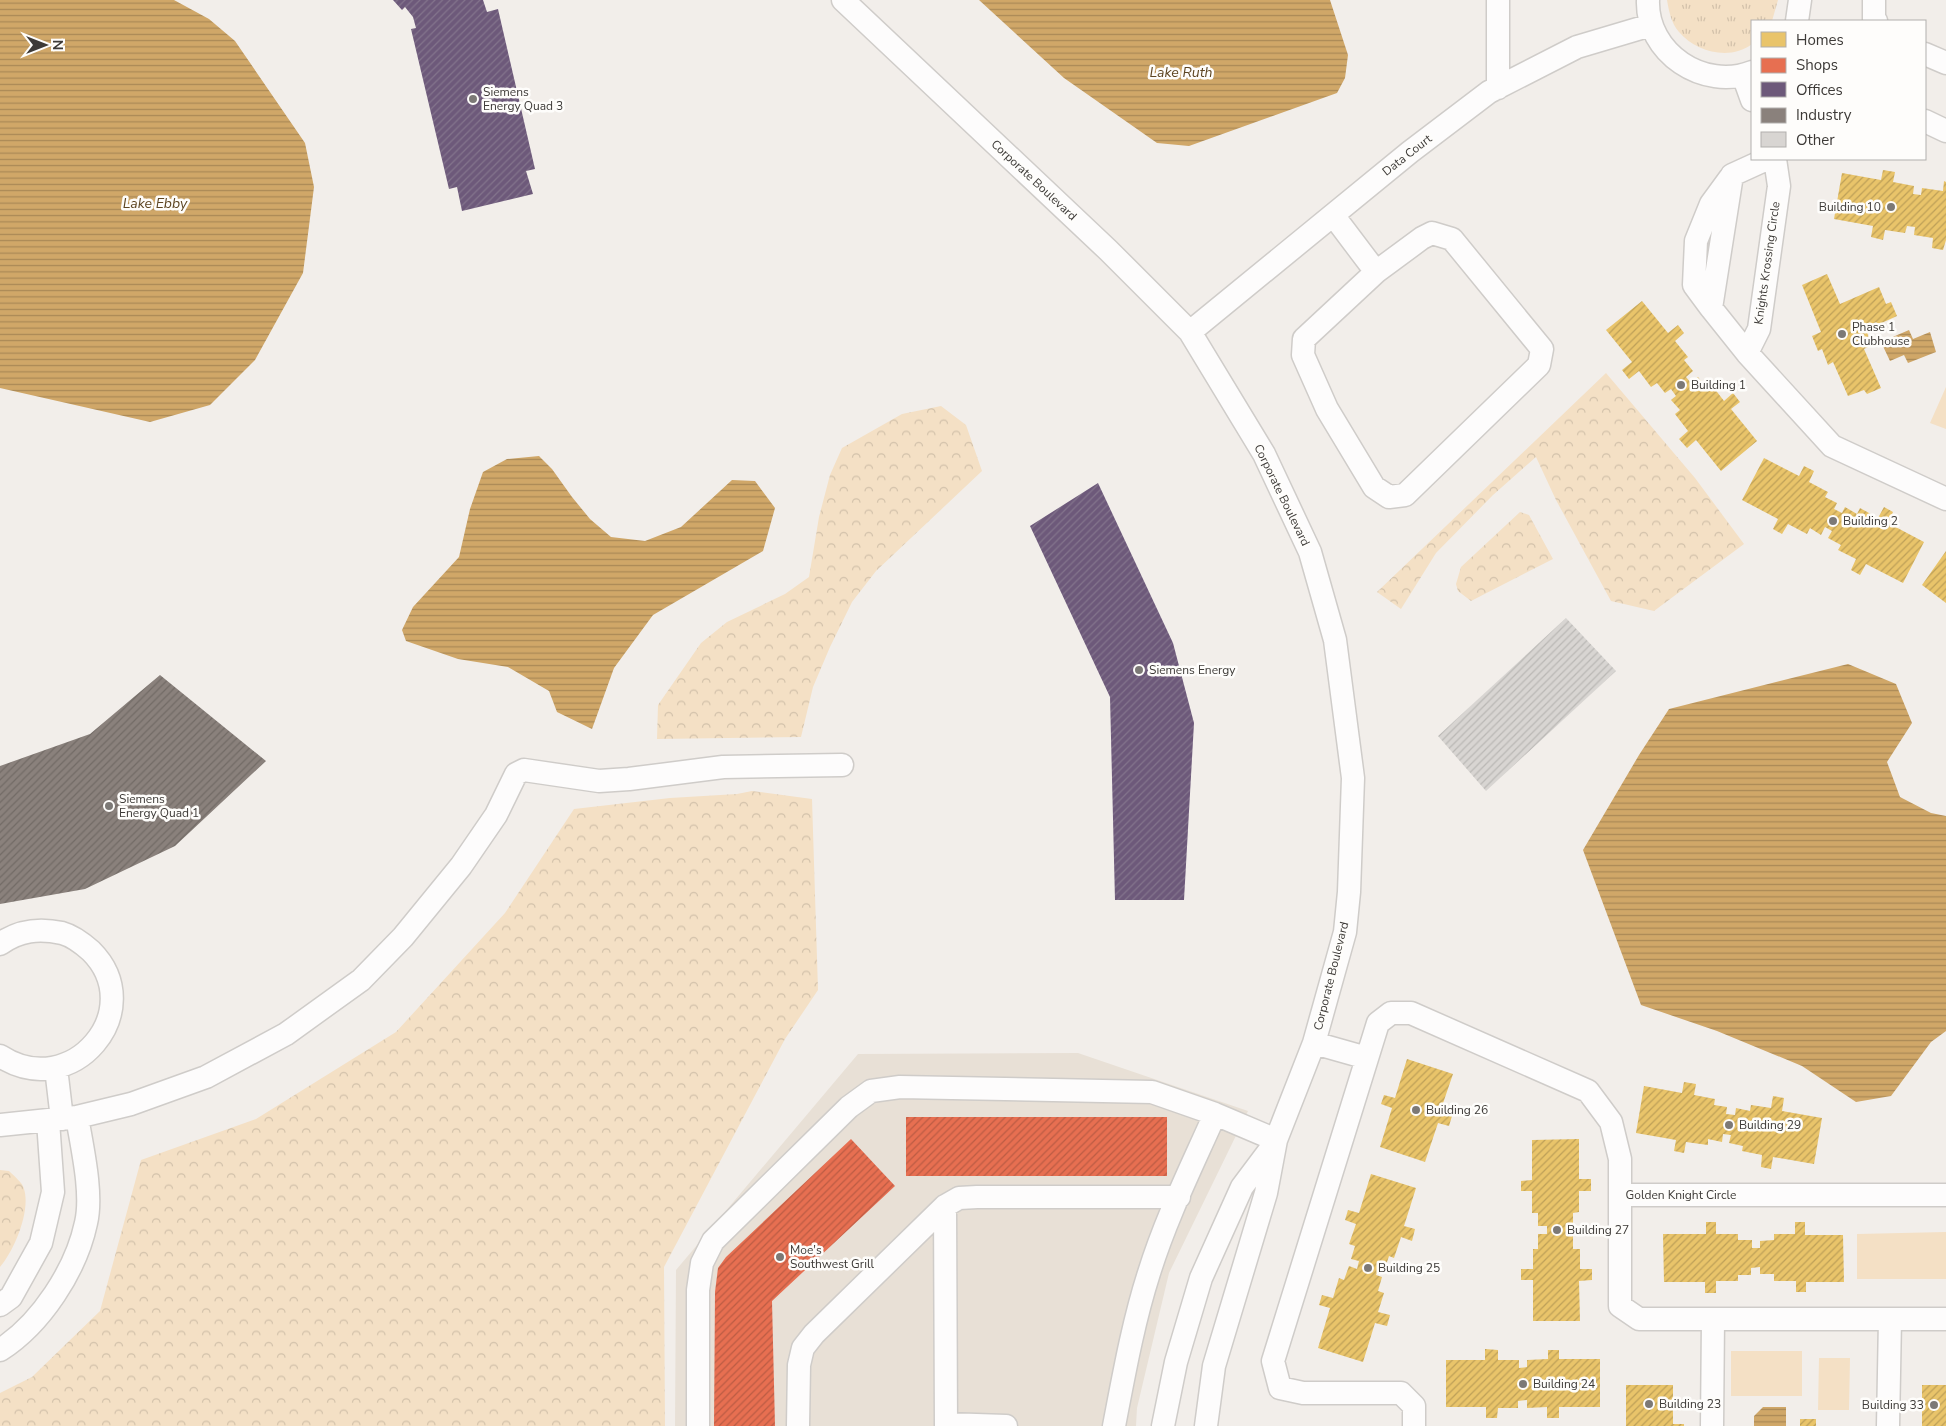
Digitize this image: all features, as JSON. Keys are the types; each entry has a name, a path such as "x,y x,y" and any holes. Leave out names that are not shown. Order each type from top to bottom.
{"street":[{"name":"Corporate Boulevard","path":"843,0 1108,250 1190,332 1264,454 1310,552 1335,640 1353,778 1349,892 1345,932 1314,1043 1276,1140 1266,1193 1214,1366 1206,1426"},
{"path":"1498,0 1498,88"},
{"path":"1648,0 1652,25 1664,48 1684,66 1708,76 1748,73 1751,93"},
{"path":"1797,20 1800,0"},
{"path":"1874,0 1875,20"},
{"name":"Data Court","path":"1190,332 1410,152 1490,92 1577,47 1652,25"},
{"path":"1926,54 1946,63"},
{"path":"1926,121 1946,131"},
{"path":"1765,160 1732,175 1711,308 1747,352 1832,446 1946,499"},
{"name":"Knights Krossing Circle","path":"1747,352 1758,329 1778,186 1775,160"},
{"path":"1333,215 1376,272"},
{"path":"1432,233 1452,239 1542,348 1539,365 1405,495 1389,498 1374,487 1328,409 1303,355 1304,339 1376,272 1422,238 1432,233"},
{"path":"0,1125 63,1119 131,1104 206,1077 286,1034 360,980 402,937 461,866 496,815 516,774 524,770 599,781 723,767 842,765"},
{"path":"0,944 10,936 27,931 48,930 68,935 83,943 96,956 105,970 110,986 111,1001 108,1018 102,1034 91,1049 71,1063 56,1068 32,1069 16,1065 0,1056"},
{"path":"1414,1426 1414,1406 1401,1393 1303,1393 1280,1388 1273,1361 1378,1023 1391,1013 1411,1013 1588,1091 1611,1122 1620,1159 1620,1195"},
{"path":"1314,1043 1367,1058"},
{"path":"0,1350 39,1316 69,1271 87,1222 88,1183 63,1119 56,1068"},
{"path":"698,1426 698,1290 702,1263 713,1241 849,1107 871,1092 900,1088 1152,1092 1215,1114 1276,1140"},
{"path":"1114,1426 1130,1339 1149,1272 1215,1114"},
{"path":"0,1305 11,1297 41,1243 54,1192 63,1119"},
{"name":"Corporate Boulevard","path":"1163,1426 1176,1362 1201,1278 1242,1187 1276,1140"},
{"name":"Golden Knight Circle","path":"1946,1195 1620,1195 1620,1306 1638,1319 1946,1319"},
{"path":"798,1426 799,1365 803,1348 814,1334 945,1206 959,1198 977,1197 1179,1197"},
{"path":"945,1206 946,1425 1006,1426"},
{"path":"1712,1426 1713,1319"},
{"path":"1888,1426 1890,1319"}],"shaded area":[{"path":"1078,1053 1248,1111 1169,1273 1137,1408 1136,1426 675,1426 676,1270 858,1054"}],"green space":[{"path":"1667,0 1778,0 1772,20 1751,20 1751,45 1734,52 1714,52 1694,45 1679,32 1674,25"},
{"path":"1606,373 1695,478 1744,544 1654,611 1611,601 1556,500 1536,457 1493,495 1436,553 1401,609 1377,592"},
{"path":"1946,387 1946,429 1930,423"},
{"path":"941,406 966,425 982,471 876,571 852,602 813,687 801,737 657,739 658,705 701,643 727,622 785,594 809,577 819,517 830,475 842,448 902,414"},
{"path":"1520,512 1529,515 1553,559 1471,601 1458,591 1456,584 1461,567"},
{"path":"752,791 812,799 818,990 785,1039 664,1267 665,1426 0,1426 0,1393 32,1377 100,1311 141,1160 256,1119 396,1032 505,913 574,809"},
{"path":"0,1170 9,1171 18,1180 23,1187 26,1198 23,1219 16,1241 0,1267"},
{"path":"1946,1232 1946,1279 1857,1279 1857,1234"},
{"path":"1731,1351 1802,1351 1802,1396 1731,1396"},
{"path":"1819,1358 1850,1358 1849,1410 1818,1410"}],"water":[{"name":"Lake Ebby","path":"0,0 174,0 209,19 235,41 305,143 314,187 303,273 255,360 210,405 150,422 0,388"},
{"name":"Lake Ruth","path":"979,0 1330,0 1348,55 1345,78 1337,93 1189,146 1157,143 1064,78"},
{"path":"1909,330 1913,339 1930,332 1936,352 1908,363 1904,355 1890,361 1881,342"},
{"path":"539,456 552,469 590,519 611,537 645,541 681,527 732,480 755,481 775,508 763,551 653,615 614,668 592,729 557,712 549,691 508,667 458,659 406,641 402,630 413,607 459,557 470,509 483,472 507,459"},
{"path":"1848,664 1896,684 1912,723 1887,762 1900,797 1931,813 1946,816 1946,1031 1931,1042 1891,1096 1856,1102 1802,1066 1717,1031 1641,1005 1583,850 1639,755 1669,709"},
{"path":"1763,1407 1786,1407 1786,1426 1754,1426 1754,1416"}],"building: Homes":[{"name":"Building 10","path":"1883,170 1895,172 1893,182 1914,186 1913,194 1921,195 1922,188 1943,191 1944,181 1946,182 1946,240 1943,250 1932,248 1933,238 1914,235 1915,227 1907,226 1905,233 1885,230 1883,240 1871,237 1873,226 1834,219 1842,173 1881,180"},
{"name":"Phase 1 Clubhouse","path":"1827,274 1840,304 1879,287 1886,304 1891,302 1897,316 1866,330 1872,345 1864,349 1881,388 1867,394 1864,390 1848,396 1833,362 1828,365 1822,349 1818,351 1812,336 1821,332 1802,285"},
{"name":"Building 1","path":"1642,301 1668,333 1678,325 1684,333 1675,341 1688,357 1684,360 1693,371 1686,377 1691,383 1698,377 1706,388 1711,384 1724,401 1733,393 1740,402 1731,409 1757,441 1721,471 1696,440 1687,448 1679,439 1688,431 1675,414 1680,410 1671,400 1676,396 1671,389 1665,393 1657,383 1651,387 1639,371 1629,379 1622,370 1632,362 1606,330"},
{"name":"Building 2","path":"1764,458 1799,476 1804,466 1814,471 1809,482 1828,492 1825,497 1837,503 1834,509 1842,513 1845,507 1857,514 1860,508 1878,518 1884,507 1893,512 1888,523 1924,542 1903,583 1866,564 1860,575 1851,570 1856,559 1838,550 1841,545 1828,538 1832,531 1825,527 1821,535 1810,528 1807,534 1788,524 1782,534 1773,529 1778,519 1742,500"},
{"path":"1946,551 1946,603 1922,585"},
{"name":"Building 26","path":"1407,1059 1453,1074 1440,1112 1452,1116 1449,1126 1438,1123 1425,1162 1380,1147 1392,1108 1381,1104 1384,1095 1395,1098"},
{"name":"Building 29","path":"1684,1082 1696,1084 1694,1095 1715,1099 1714,1105 1727,1107 1726,1114 1735,1115 1736,1108 1750,1111 1751,1105 1771,1108 1773,1096 1784,1098 1782,1111 1822,1118 1814,1164 1773,1157 1771,1169 1761,1167 1762,1155 1742,1151 1743,1146 1729,1143 1731,1135 1723,1134 1722,1142 1708,1139 1708,1145 1686,1142 1684,1153 1674,1151 1676,1140 1636,1133 1644,1086 1682,1093"},
{"name":"Building 27","path":"1579,1139 1579,1179 1591,1179 1591,1191 1579,1191 1579,1212 1573,1213 1573,1226 1567,1226 1567,1235 1573,1235 1573,1249 1580,1249 1580,1269 1592,1269 1592,1280 1579,1281 1580,1321 1533,1321 1533,1280 1521,1280 1521,1269 1533,1269 1533,1249 1538,1249 1538,1234 1547,1234 1547,1226 1538,1226 1538,1213 1532,1213 1532,1191 1521,1191 1521,1181 1532,1180 1532,1140"},
{"name":"Building 25","path":"1371,1174 1416,1188 1404,1226 1415,1229 1412,1241 1401,1237 1394,1258 1389,1256 1385,1268 1379,1267 1376,1275 1382,1277 1378,1291 1384,1293 1378,1312 1390,1315 1387,1326 1375,1323 1363,1362 1318,1348 1330,1308 1319,1305 1322,1295 1333,1298 1339,1278 1344,1280 1349,1266 1357,1269 1359,1261 1351,1259 1355,1246 1349,1244 1356,1224 1345,1220 1348,1210 1359,1213"},
{"path":"1706,1222 1716,1222 1716,1234 1738,1234 1738,1240 1752,1240 1752,1248 1760,1248 1760,1241 1774,1240 1774,1234 1795,1234 1795,1222 1805,1222 1805,1235 1843,1235 1844,1282 1806,1282 1806,1292 1796,1292 1796,1281 1774,1281 1774,1274 1760,1274 1760,1267 1751,1268 1751,1275 1738,1275 1738,1281 1716,1281 1716,1293 1705,1293 1705,1282 1664,1282 1663,1234 1706,1234"},
{"name":"Building 24","path":"1485,1349 1498,1350 1498,1360 1519,1360 1519,1368 1527,1367 1527,1360 1548,1359 1548,1350 1559,1350 1559,1359 1600,1359 1600,1407 1559,1407 1559,1418 1547,1418 1547,1407 1527,1408 1527,1400 1518,1401 1518,1408 1498,1408 1497,1418 1486,1418 1486,1407 1446,1407 1446,1360 1485,1360"},
{"name":"Building 23","path":"1626,1385 1673,1385 1673,1424 1684,1424 1684,1426 1626,1426"},
{"name":"Building 33","path":"1922,1385 1946,1385 1946,1426 1922,1426"},
{"path":"1800,1419 1816,1419 1816,1426 1800,1426"}],"building: Shops":[{"path":"906,1117 1167,1117 1167,1176 906,1176"},
{"path":"851,1139 895,1186 772,1301 775,1426 714,1426 715,1292 718,1268 726,1257"}],"building: Offices":[{"name":"Siemens Energy Quad 3","path":"393,0 483,0 487,12 498,9 535,169 526,171 533,194 462,211 457,187 449,189 411,29 416,28 413,17 405,7 402,10"},
{"name":"Siemens Energy","path":"1098,483 1173,643 1194,723 1184,900 1115,900 1110,697 1030,526"}],"building: Industry":[{"name":"Siemens Energy Quad 1","path":"160,675 266,761 175,846 85,889 0,904 0,766 90,734"}],"building: Other":[{"path":"1566,618 1616,671 1486,791 1438,736"}],"place":[{"name":"Siemens Energy Quad 3","path":"473,99"},
{"name":"Building 10","path":"1891,207"},
{"name":"Phase 1 Clubhouse","path":"1842,334"},
{"name":"Building 1","path":"1681,385"},
{"name":"Building 2","path":"1833,521"},
{"name":"Siemens Energy","path":"1139,670"},
{"name":"Siemens Energy Quad 1","path":"109,806"},
{"name":"Building 26","path":"1416,1110"},
{"name":"Building 29","path":"1729,1125"},
{"name":"Building 27","path":"1557,1230"},
{"name":"Moe's Southwest Grill","path":"780,1257"},
{"name":"Building 25","path":"1368,1268"},
{"name":"Building 24","path":"1523,1384"},
{"name":"Building 23","path":"1649,1404"},
{"name":"Building 33","path":"1934,1405"}]}
